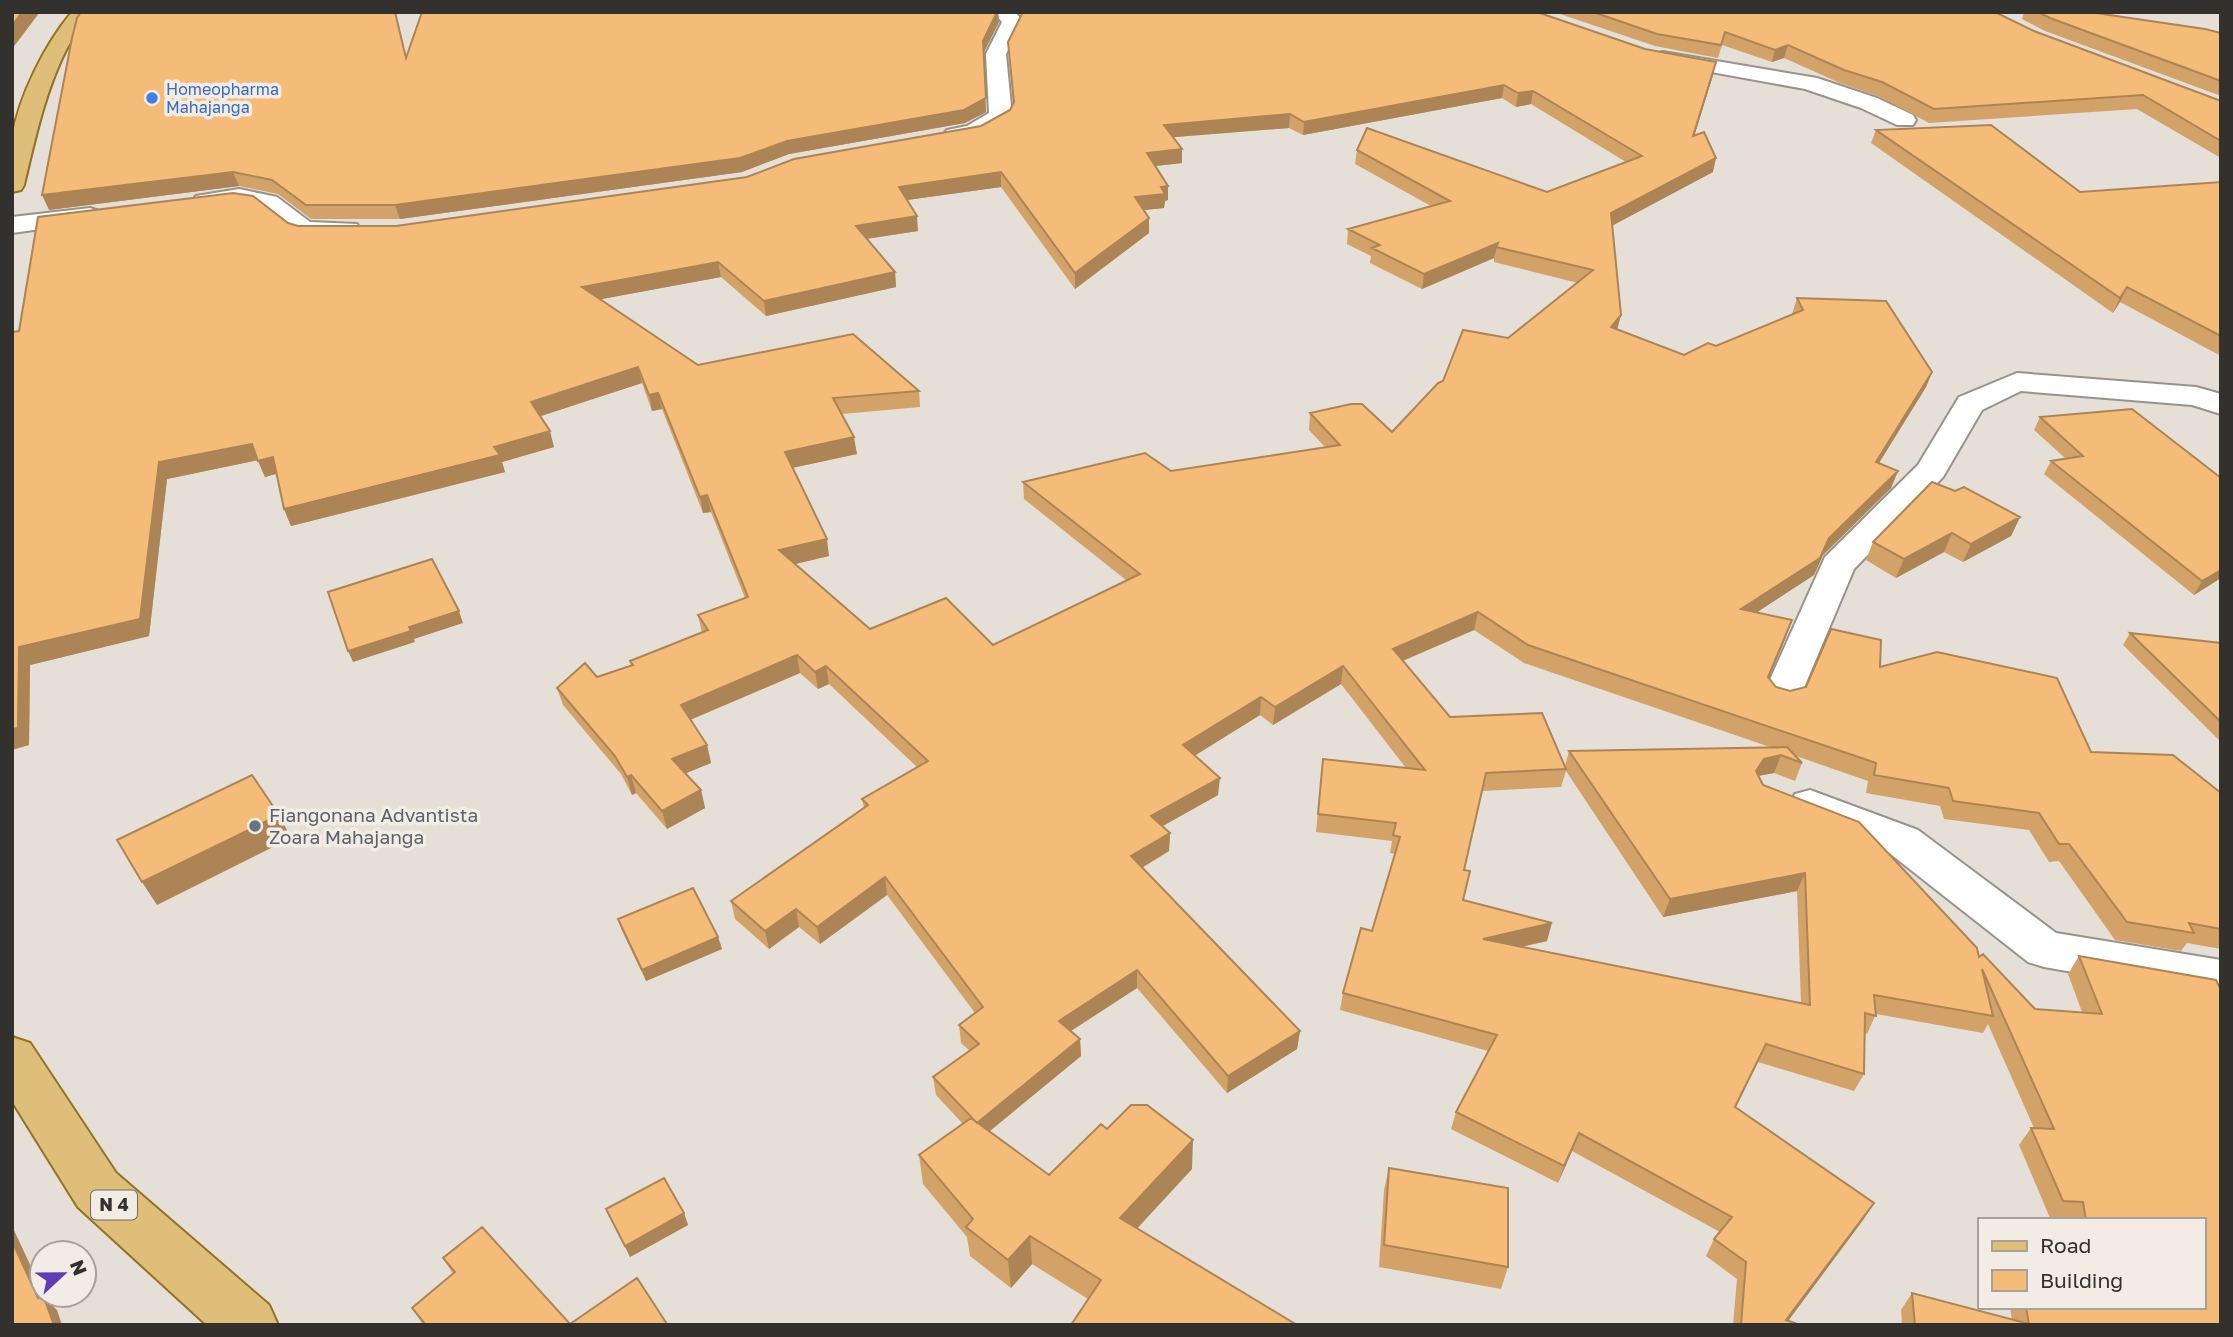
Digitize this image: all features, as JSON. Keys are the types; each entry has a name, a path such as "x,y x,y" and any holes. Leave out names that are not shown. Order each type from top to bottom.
{"main road":[{"path":"12,185 36,100 52,58 83,12"},
{"name":"N 4","path":"12,1058 97,1190 249,1325"}],"street":[{"path":"936,138 973,132 1001,116 996,54 1013,22 1003,12"},
{"path":"1637,51 1810,83 1869,103 1905,120"},
{"path":"186,204 239,197 268,202 304,230 373,230"},
{"path":"12,225 119,212"},
{"path":"1784,694 1838,565 1931,470 1970,404 2017,382 2196,396 2221,405"},
{"path":"1773,790 1903,841 2044,949 2221,979"}],"building":[{"path":"12,12 22,12 12,26"},
{"path":"81,12 395,12 406,58 422,12 997,12 983,41 986,98 964,110 787,141 740,158 395,205 306,205 272,180 233,172 42,195 72,38"},
{"path":"1023,12 1537,12 1645,49 1716,62 1693,136 1704,132 1716,158 1611,213 1621,315 1611,327 1684,355 1708,343 1716,346 1803,310 1797,298 1886,301 1932,372 1876,462 1898,471 1829,538 1820,558 1741,609 1792,620 1768,677 1776,687 1790,691 1806,687 1831,629 1881,640 1880,667 1937,652 2057,678 2091,752 2173,755 2221,793 2221,929 2189,923 2194,933 2127,922 2069,844 2059,844 2039,813 1953,801 1949,788 1874,775 1876,763 1528,645 1478,612 1393,649 1450,717 1542,713 1566,769 1486,773 1464,870 1470,871 1463,900 1552,923 1483,939 1810,1005 1805,873 1670,899 1569,751 1787,747 1802,763 1781,755 1764,759 1756,771 1763,785 1859,822 1977,948 1979,957 1983,954 2035,1009 2102,1014 2079,956 2216,980 2221,990 2221,1325 1915,1325 1912,1293 2029,1324 2026,1309 2205,1309 2205,1218 2086,1218 2083,1202 2063,1201 2031,1128 2054,1129 1982,969 1993,1016 1874,995 1876,1016 1865,1013 1864,1074 1766,1044 1735,1107 1874,1203 1786,1320 1800,1325 1741,1325 1746,1262 1714,1239 1732,1217 1579,1133 1564,1166 1456,1112 1497,1035 1343,993 1361,928 1372,931 1400,837 1393,835 1396,823 1318,814 1323,759 1425,770 1343,666 1275,707 1261,697 1183,745 1220,778 1151,816 1170,833 1131,856 1300,1031 1228,1076 1137,970 1059,1021 1080,1039 977,1123 933,1077 979,1044 959,1025 983,1007 885,877 817,927 796,909 765,931 731,901 868,805 862,799 928,761 826,666 815,672 797,655 681,705 707,745 672,759 701,790 662,811 631,775 627,777 615,756 557,688 585,663 597,677 633,665 630,661 708,630 698,615 748,597 707,495 700,497 658,393 649,395 638,367 531,402 550,431 494,447 500,455 284,509 273,457 258,461 252,444 159,462 140,619 19,647 18,728 12,729 12,332 19,331 38,217 233,193 253,196 288,223 298,226 396,226 747,177 794,159 981,126 1010,110 1014,102 1008,42","holes":["1504,85 1518,93 1533,91 1642,156 1547,192 1367,128 1357,150 1450,201 1348,229 1380,245 1372,248 1424,274 1498,243 1496,247 1593,270 1508,338 1463,330 1443,381 1438,383 1392,432 1362,404 1351,404 1310,413 1340,445 1171,471 1145,453 1023,482 1140,574 993,645 946,598 870,629 779,550 827,539 785,452 854,437 833,398 919,391 853,334 698,365 582,287 718,262 764,301 895,272 856,226 917,216 899,187 1001,172 1075,273 1149,218 1135,197 1165,194 1161,187 1168,186 1147,153 1182,149 1164,125 1290,114 1304,122"]},
{"path":"1593,12 1995,12 2034,31 2221,101 2221,141 2143,95 1934,109 1882,82 1844,70 1788,45 1775,50 1725,32 1721,45 1657,34"},
{"path":"2038,12 2089,12 2221,33 2221,81 2050,18"},
{"path":"1991,125 2080,192 2221,182 2221,336 2127,287 2120,298 1876,130"},
{"path":"2132,409 2221,478 2221,570 2202,581 2051,461 2083,456 2040,417"},
{"path":"1932,482 1955,491 1964,487 2020,517 1971,544 1952,533 1904,559 1873,542"},
{"path":"432,559 459,611 409,627 411,631 348,651 328,592"},
{"path":"2130,633 2221,643 2221,722"},
{"path":"252,775 279,815 142,882 117,840"},
{"path":"693,888 718,937 642,970 618,919"},
{"path":"1131,1105 1147,1105 1193,1140 1120,1218 1297,1325 1071,1325 1101,1280 1030,1236 1008,1260 966,1227 973,1219 919,1155 971,1118 1049,1175 1101,1124 1107,1129"},
{"path":"1389,1168 1508,1188 1508,1267 1384,1245"},
{"path":"664,1178 684,1213 625,1246 606,1209"},
{"path":"482,1227 570,1324 637,1278 667,1324 426,1325 412,1308 455,1272 443,1258"},
{"path":"12,1241 28,1276 28,1309 48,1309 54,1325 12,1325"}],"place":[{"name":"Homeopharma Mahajanga","path":"152,98"},
{"name":"Fiangonana Advantista Zoara Mahajanga","path":"255,826"}]}
